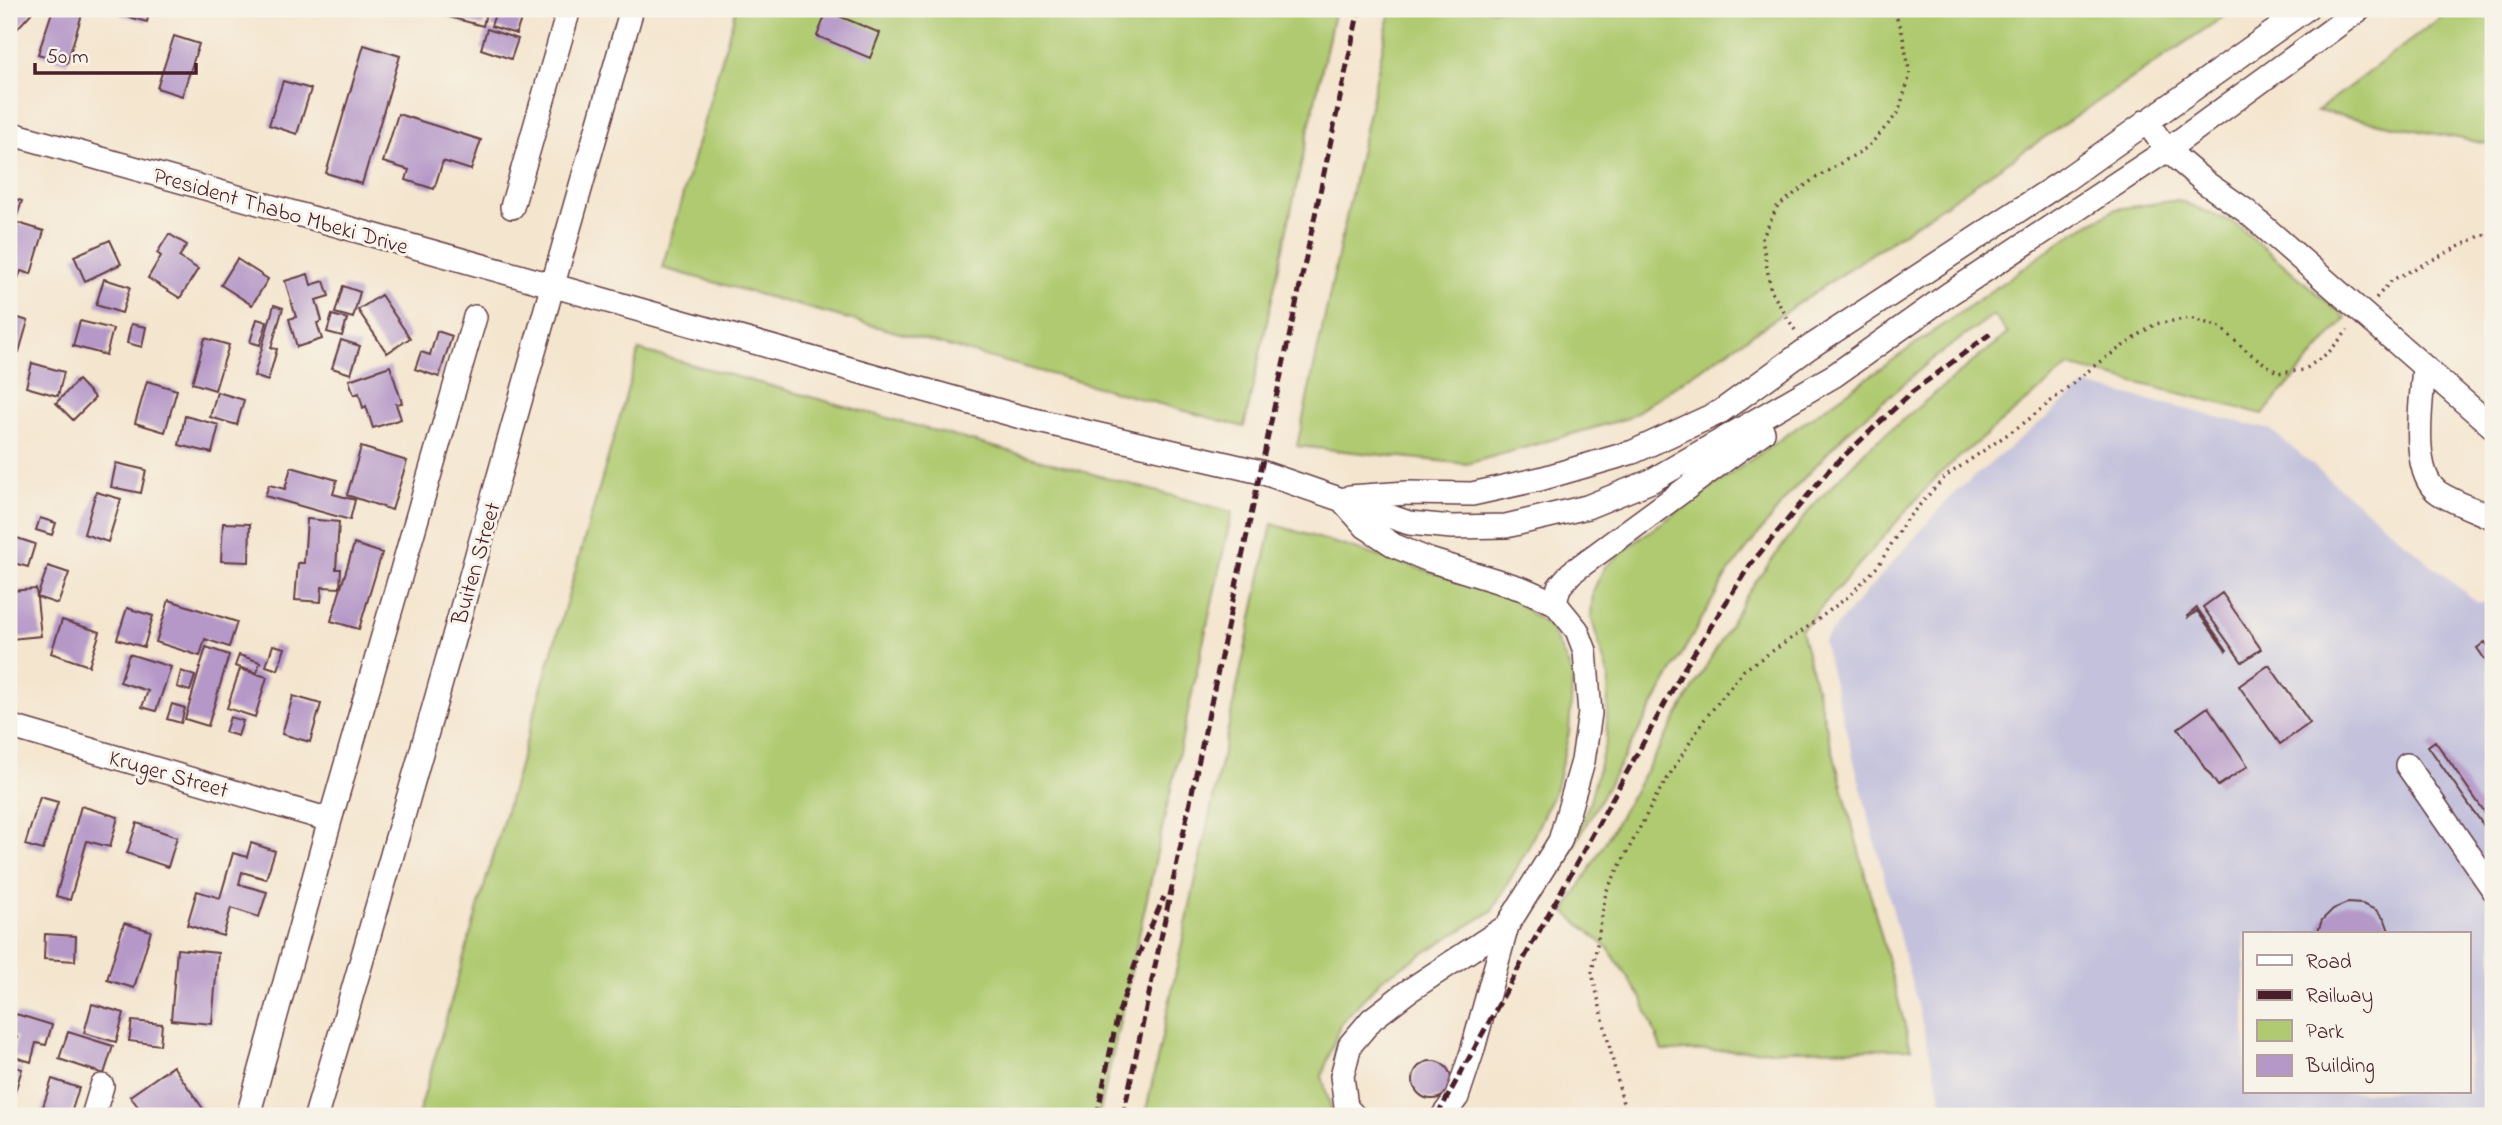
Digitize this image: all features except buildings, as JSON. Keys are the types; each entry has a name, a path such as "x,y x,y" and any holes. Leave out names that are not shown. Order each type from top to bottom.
{"street":[{"path":"512,207 569,9"},
{"name":"Buiten Street","path":"316,1116 389,872 632,9"},
{"path":"1340,498 1407,493 1472,494 1595,465 1633,452 1720,412 1807,349 2054,188 2306,9"},
{"path":"1555,603 1559,587 1571,573 1949,295 2167,150 2360,9"},
{"path":"2146,121 2167,150 2206,183 2246,211 2493,427"},
{"name":"President Thabo Mbeki Drive","path":"9,133 1021,417 1261,472 1409,523 1452,527 1506,526 1587,507 1651,481 1835,375 1949,295"},
{"path":"248,1116 475,317"},
{"path":"2424,367 2420,453 2424,471 2431,486 2438,493 2493,518"},
{"path":"1340,498 1366,527 1395,546 1429,561 1523,590 1555,603 1577,630 1585,651 1590,713 1583,761 1560,841 1507,926 1457,1097 1443,1116"},
{"name":"Kruger Street","path":"9,726 330,820"},
{"path":"2407,765 2493,889"},
{"path":"1354,1116 1346,1107 1342,1076 1350,1045 1381,1012 1507,926"},
{"path":"93,1116 102,1086"}],"path":[{"path":"1807,349 1771,291 1762,239 1777,207 1814,178 1867,147 1898,113 1910,75 1901,27 1892,9"},
{"path":"1626,1116 1591,973 1606,892 1657,795 1704,720 1744,670 1849,596 1878,566 1906,520 1945,477 2024,423 2098,363 2155,324 2190,318 2220,327 2248,352 2278,373 2304,370 2329,352 2392,280 2480,236 2493,233"}],"shaded area":[{"path":"2086,385 2271,430 2476,602 2493,604 2493,1116 1946,1116 1823,641 1954,493"}],"green space":[{"path":"736,9 1335,9 1244,427 662,268"},
{"path":"1391,9 2235,9 1628,418 1467,464 1297,446"},
{"path":"2452,9 2493,9 2493,145 2317,111"},
{"path":"2178,200 2235,223 2346,318 2263,414 2069,366 1939,474 1801,630 1911,1049 1662,1051 1642,999 1608,948 1565,912 1751,588 1811,508 1866,450 2008,333 1993,315 1930,361 1844,435 1792,491 1726,576 1565,862 1589,804 1606,741 1609,678 1591,617 1593,591 1604,568 1640,538 2076,231 2116,209"},
{"path":"639,350 1232,512 1099,1116 418,1116"},
{"path":"1272,524 1504,594 1550,627 1573,675 1569,732 1556,788 1528,848 1492,911 1382,979 1340,1024 1322,1076 1333,1116 1145,1116"}],"railway":[{"path":"1123,1116 1359,9"},
{"path":"1437,1116 1685,667 1750,565 1828,471 1912,392 1990,334"},
{"path":"1097,1116 1117,1018 1138,956 1164,897"}]}
